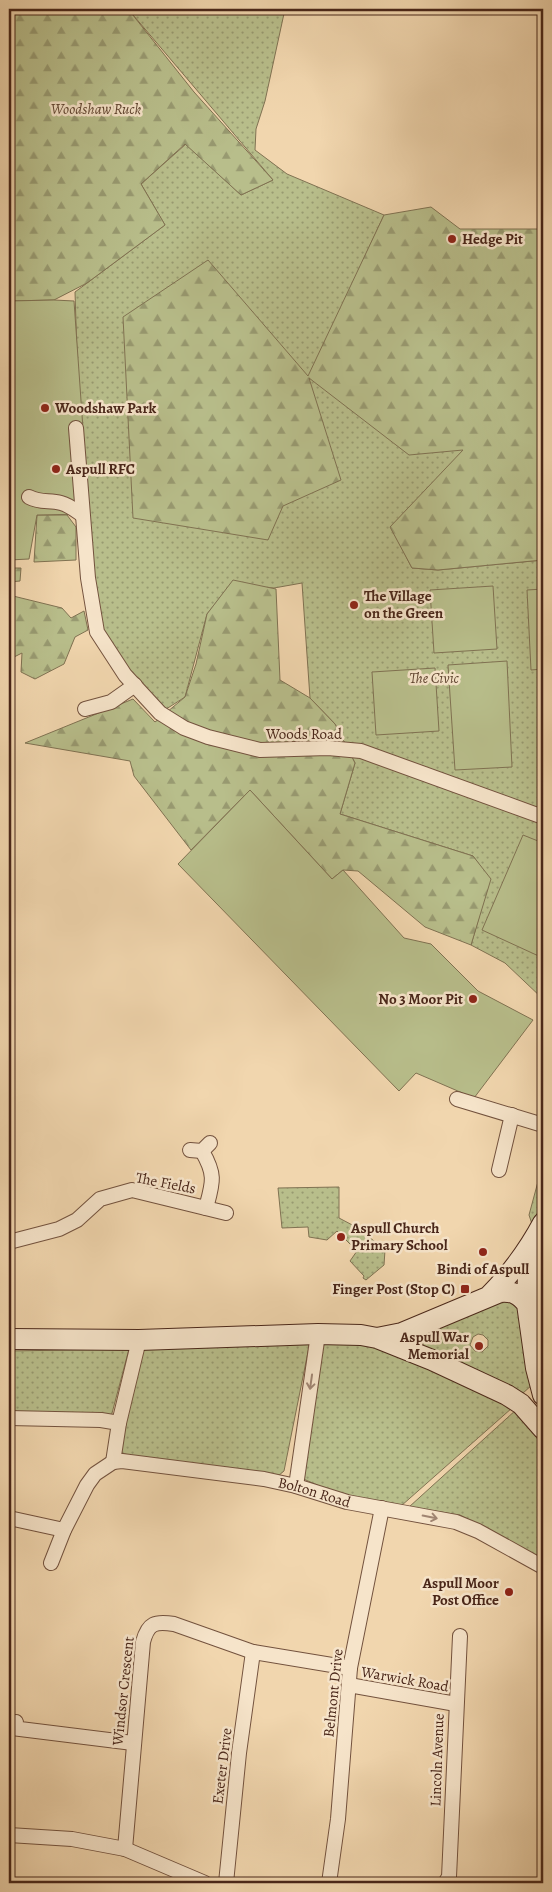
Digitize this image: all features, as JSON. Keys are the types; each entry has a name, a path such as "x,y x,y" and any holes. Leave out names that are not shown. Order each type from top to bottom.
{"main road":[{"path":"489,1296 508,1277 533,1243 543,1223"},
{"path":"533,1243 528,1274 527,1304 536,1368 543,1395"},
{"path":"9,1340 139,1340 318,1334 343,1334 377,1338 395,1336 473,1305 500,1292 517,1294 527,1304"},
{"path":"428,1323 422,1330 421,1337 425,1352 432,1360"},
{"path":"377,1338 432,1360 508,1395 527,1409 543,1428"},
{"path":"508,1395 522,1394 528,1390 533,1384 536,1368"}],"street":[{"name":"Woods Road","path":"76,428 88,578 97,632 125,674 160,713 184,728 208,737 260,750 328,748 361,751 543,818"},
{"path":"29,497 37,502 60,502 70,506 82,515"},
{"path":"85,709 110,702 135,685"},
{"path":"457,1099 543,1125"},
{"path":"499,1170 512,1115"},
{"name":"The Fields","path":"200,1148 211,1167 212,1188 206,1208"},
{"name":"The Fields","path":"10,1237 59,1229 77,1220 100,1199 132,1190 226,1213"},
{"path":"296,1486 318,1334"},
{"path":"51,1563 64,1530 90,1479 100,1469 113,1462 119,1424 139,1340"},
{"path":"9,1418 101,1420 119,1424"},
{"name":"Bolton Road","path":"113,1462 122,1461 255,1478 296,1486 347,1502 456,1522 478,1531 543,1567"},
{"name":"Belmont Drive","path":"329,1883 338,1819 350,1668 382,1508"},
{"path":"9,1518 64,1530"},
{"name":"Windsor Crescent","path":"125,1849 143,1642 146,1632 152,1624 162,1622 174,1624 253,1652 350,1668"},
{"name":"Lincoln Avenue","path":"445,1883 449,1878 460,1636"},
{"name":"Exeter Drive","path":"226,1883 239,1754 253,1652"},
{"name":"Warwick Road","path":"349,1685 456,1704"},
{"path":"16,1722 12,1728 133,1743"},
{"path":"9,1835 72,1839 125,1849 206,1883"}],"green space":[{"name":"Woodshaw Ruck","path":"9,9 128,9 194,92 273,180 241,195 185,144 141,184 165,225 87,283 54,300 9,301"},
{"name":"The Civic","path":"128,9 285,9 265,101 256,129 255,150 287,174 384,215 309,378 464,450 391,527 412,568 438,570 543,560 543,999 505,963 471,945 490,879 473,856 340,814 355,763 335,724 310,698 302,583 274,588 230,585 207,614 185,697 160,713 97,632 82,515 75,292 165,225 141,184 186,144 241,195 273,180"},
{"path":"431,207 460,229 543,229 543,560 438,570 412,568 390,527 463,450 409,455 309,378 341,480 283,506 268,540 133,518 123,317 208,260 308,376 384,215"},
{"name":"Woodshaw Park","path":"9,301 74,301 89,514 37,515 29,559 9,560"},
{"path":"37,515 67,515 76,527 76,560 34,562"},
{"path":"9,568 21,568 20,581 9,582"},
{"path":"233,580 276,589 280,680 310,698 335,724 355,763 340,814 473,856 491,879 471,945 425,927 358,871 343,870 332,879 250,790 191,850 134,776 130,761 25,743 133,699 155,722 185,697 196,664 207,614"},
{"path":"493,586 497,649 434,653 430,590"},
{"path":"543,589 543,669 531,670 527,590"},
{"path":"9,595 62,608 71,618 84,611 88,630 75,637 64,664 35,679 21,672 22,653 10,659 9,666"},
{"path":"507,661 512,767 455,770 448,665"},
{"name":"The Civic","path":"435,668 439,731 376,735 372,672"},
{"path":"250,790 332,879 343,870 404,938 431,944 478,991 533,1020 474,1098 416,1073 399,1091 178,864"},
{"path":"523,835 543,843 543,958 482,930"},
{"path":"543,1163 543,1201 532,1224 529,1215"},
{"path":"339,1187 339,1218 358,1228 385,1250 384,1265 366,1280 350,1261 357,1251 337,1231 327,1240 309,1237 308,1227 282,1228 278,1188"},
{"path":"543,1241 543,1313 535,1280"},
{"path":"517,1294 533,1384 522,1394 425,1352 421,1337 422,1331","holes":["478,1334 483,1335 488,1340 488,1346 482,1352 475,1351 470,1345 473,1337"]},
{"path":"311,1337 284,1471 278,1476 135,1457 122,1453 118,1445 143,1349"},
{"path":"325,1338 372,1345 414,1360 512,1408 401,1506 340,1495 299,1477"},
{"path":"129,1349 111,1417 9,1414 9,1351"},
{"path":"517,1409 529,1424 539,1442 543,1463 543,1559 460,1515 409,1507"}],"place":[{"name":"Hedge Pit","path":"452,239"},
{"name":"Woodshaw Park","path":"45,408"},
{"name":"Aspull RFC","path":"56,469"},
{"name":"The Village on the Green","path":"354,605"},
{"name":"No 3 Moor Pit","path":"473,999"},
{"name":"Aspull Church Primary School","path":"341,1237"},
{"name":"Bindi of Aspull","path":"483,1252"},
{"name":"Finger Post (Stop C)","path":"465,1289"},
{"name":"Aspull War Memorial","path":"479,1346"},
{"name":"Aspull Moor Post Office","path":"509,1592"}]}
